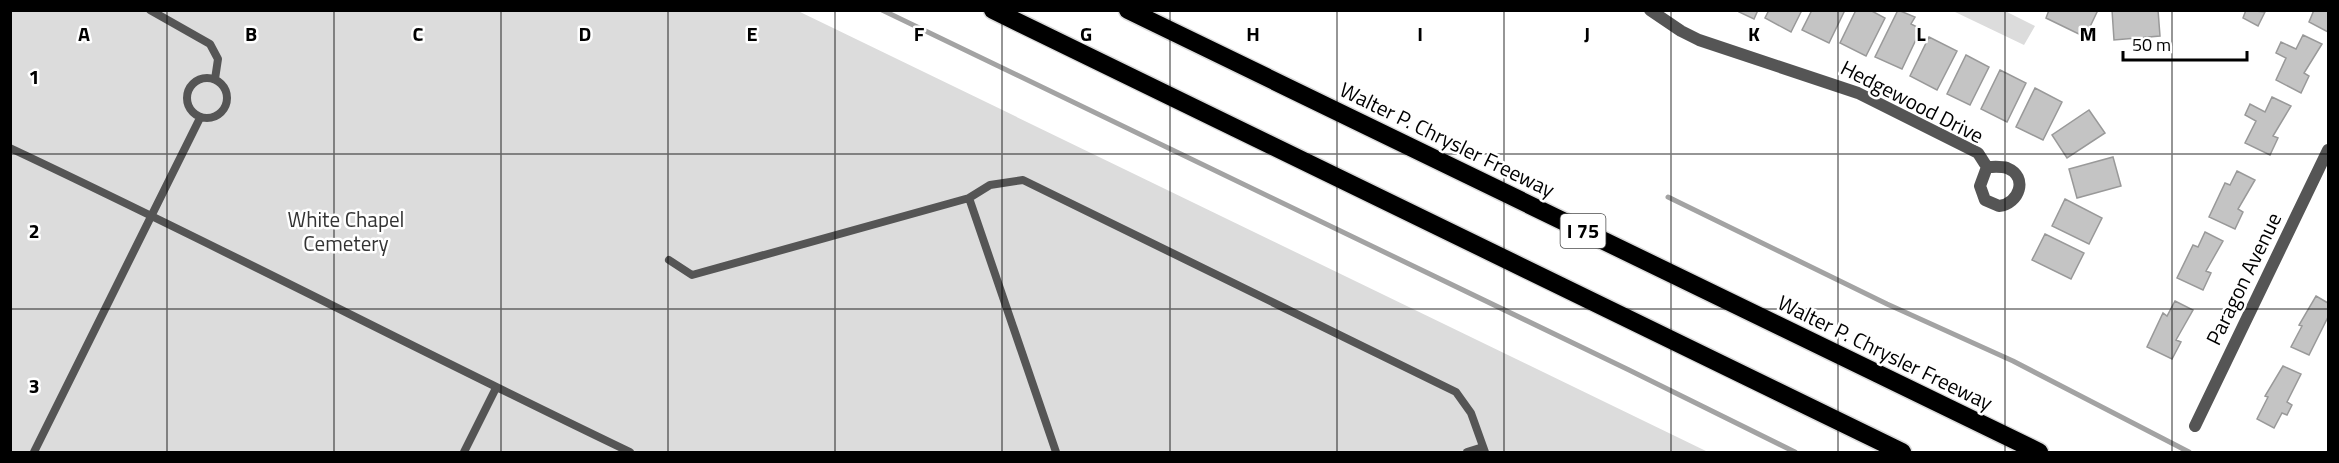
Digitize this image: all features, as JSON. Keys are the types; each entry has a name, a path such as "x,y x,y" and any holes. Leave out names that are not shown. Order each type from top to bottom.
{"highway":[{"path":"993,10 1902,453"},
{"name":"Walter P. Chrysler Freeway","path":"1128,10 2039,453"}],"street":[{"name":"Hedgewood Drive","path":"1650,10 1699,40 1858,93 1978,153 1987,167"},
{"name":"Paragon Avenue","path":"2195,426 2328,150"}],"lane":[{"path":"150,10 210,44 218,59 215,79"},
{"path":"202,78 215,79 225,88 228,102 220,114 207,119 200,118 190,110 188,91 202,78"},
{"path":"34,453 200,118"},
{"path":"10,148 153,215 495,388 630,453"},
{"path":"669,260 692,275 969,198 990,185 1023,180 1456,392 1471,413 1484,450 1467,453"},
{"path":"969,198 1056,453"},
{"path":"464,453 495,388"}],"green space":[{"name":"White Chapel Cemetery","path":"10,11 798,11 1708,452 11,452"},
{"path":"1953,11 2005,11 2035,26 2024,45"}],"building":[{"path":"1740,10 1758,10 1754,19 1739,12"},
{"path":"1769,10 1802,10 1791,32 1765,18"},
{"path":"1812,10 1845,10 1829,43 1802,30"},
{"path":"1856,10 1870,10 1885,18 1866,56 1840,43"},
{"path":"1898,10 1915,17 1911,24 1921,29 1902,69 1875,57"},
{"path":"2049,10 2098,10 2085,37 2046,18"},
{"path":"2112,10 2158,10 2160,36 2114,40"},
{"path":"2246,10 2265,12 2258,26 2243,18"},
{"path":"2314,10 2328,10 2328,32 2309,22"},
{"path":"2303,35 2322,44 2304,73 2309,76 2301,93 2276,80 2286,58 2276,53 2281,42 2296,49"},
{"path":"1929,37 1957,51 1937,90 1910,76"},
{"path":"1966,55 1989,67 1970,105 1947,94"},
{"path":"2000,70 2026,83 2007,122 1981,109"},
{"path":"2035,88 2062,102 2043,140 2016,127"},
{"path":"2272,97 2291,106 2273,136 2278,138 2270,155 2245,143 2256,121 2245,115 2250,104 2265,112"},
{"path":"2089,110 2105,133 2067,158 2052,135"},
{"path":"2113,157 2121,186 2077,198 2069,169"},
{"path":"2237,171 2255,180 2238,209 2243,212 2235,229 2209,217 2225,183 2230,185"},
{"path":"2065,199 2102,218 2089,244 2052,226"},
{"path":"2205,232 2223,241 2206,271 2211,273 2203,290 2177,278 2193,245 2198,247"},
{"path":"2045,234 2084,253 2071,279 2032,260"},
{"path":"2316,296 2328,303 2328,317 2309,355 2291,347 2302,326 2299,325"},
{"path":"2175,301 2193,310 2176,340 2181,342 2172,359 2147,347 2163,313 2167,316"},
{"path":"2283,366 2301,374 2287,402 2292,405 2287,415 2282,413 2274,428 2257,419 2268,397 2265,396"}],"waterway":[{"path":"882,10 1795,452"},
{"path":"1668,197 1887,304 2013,361 2189,452"}]}
